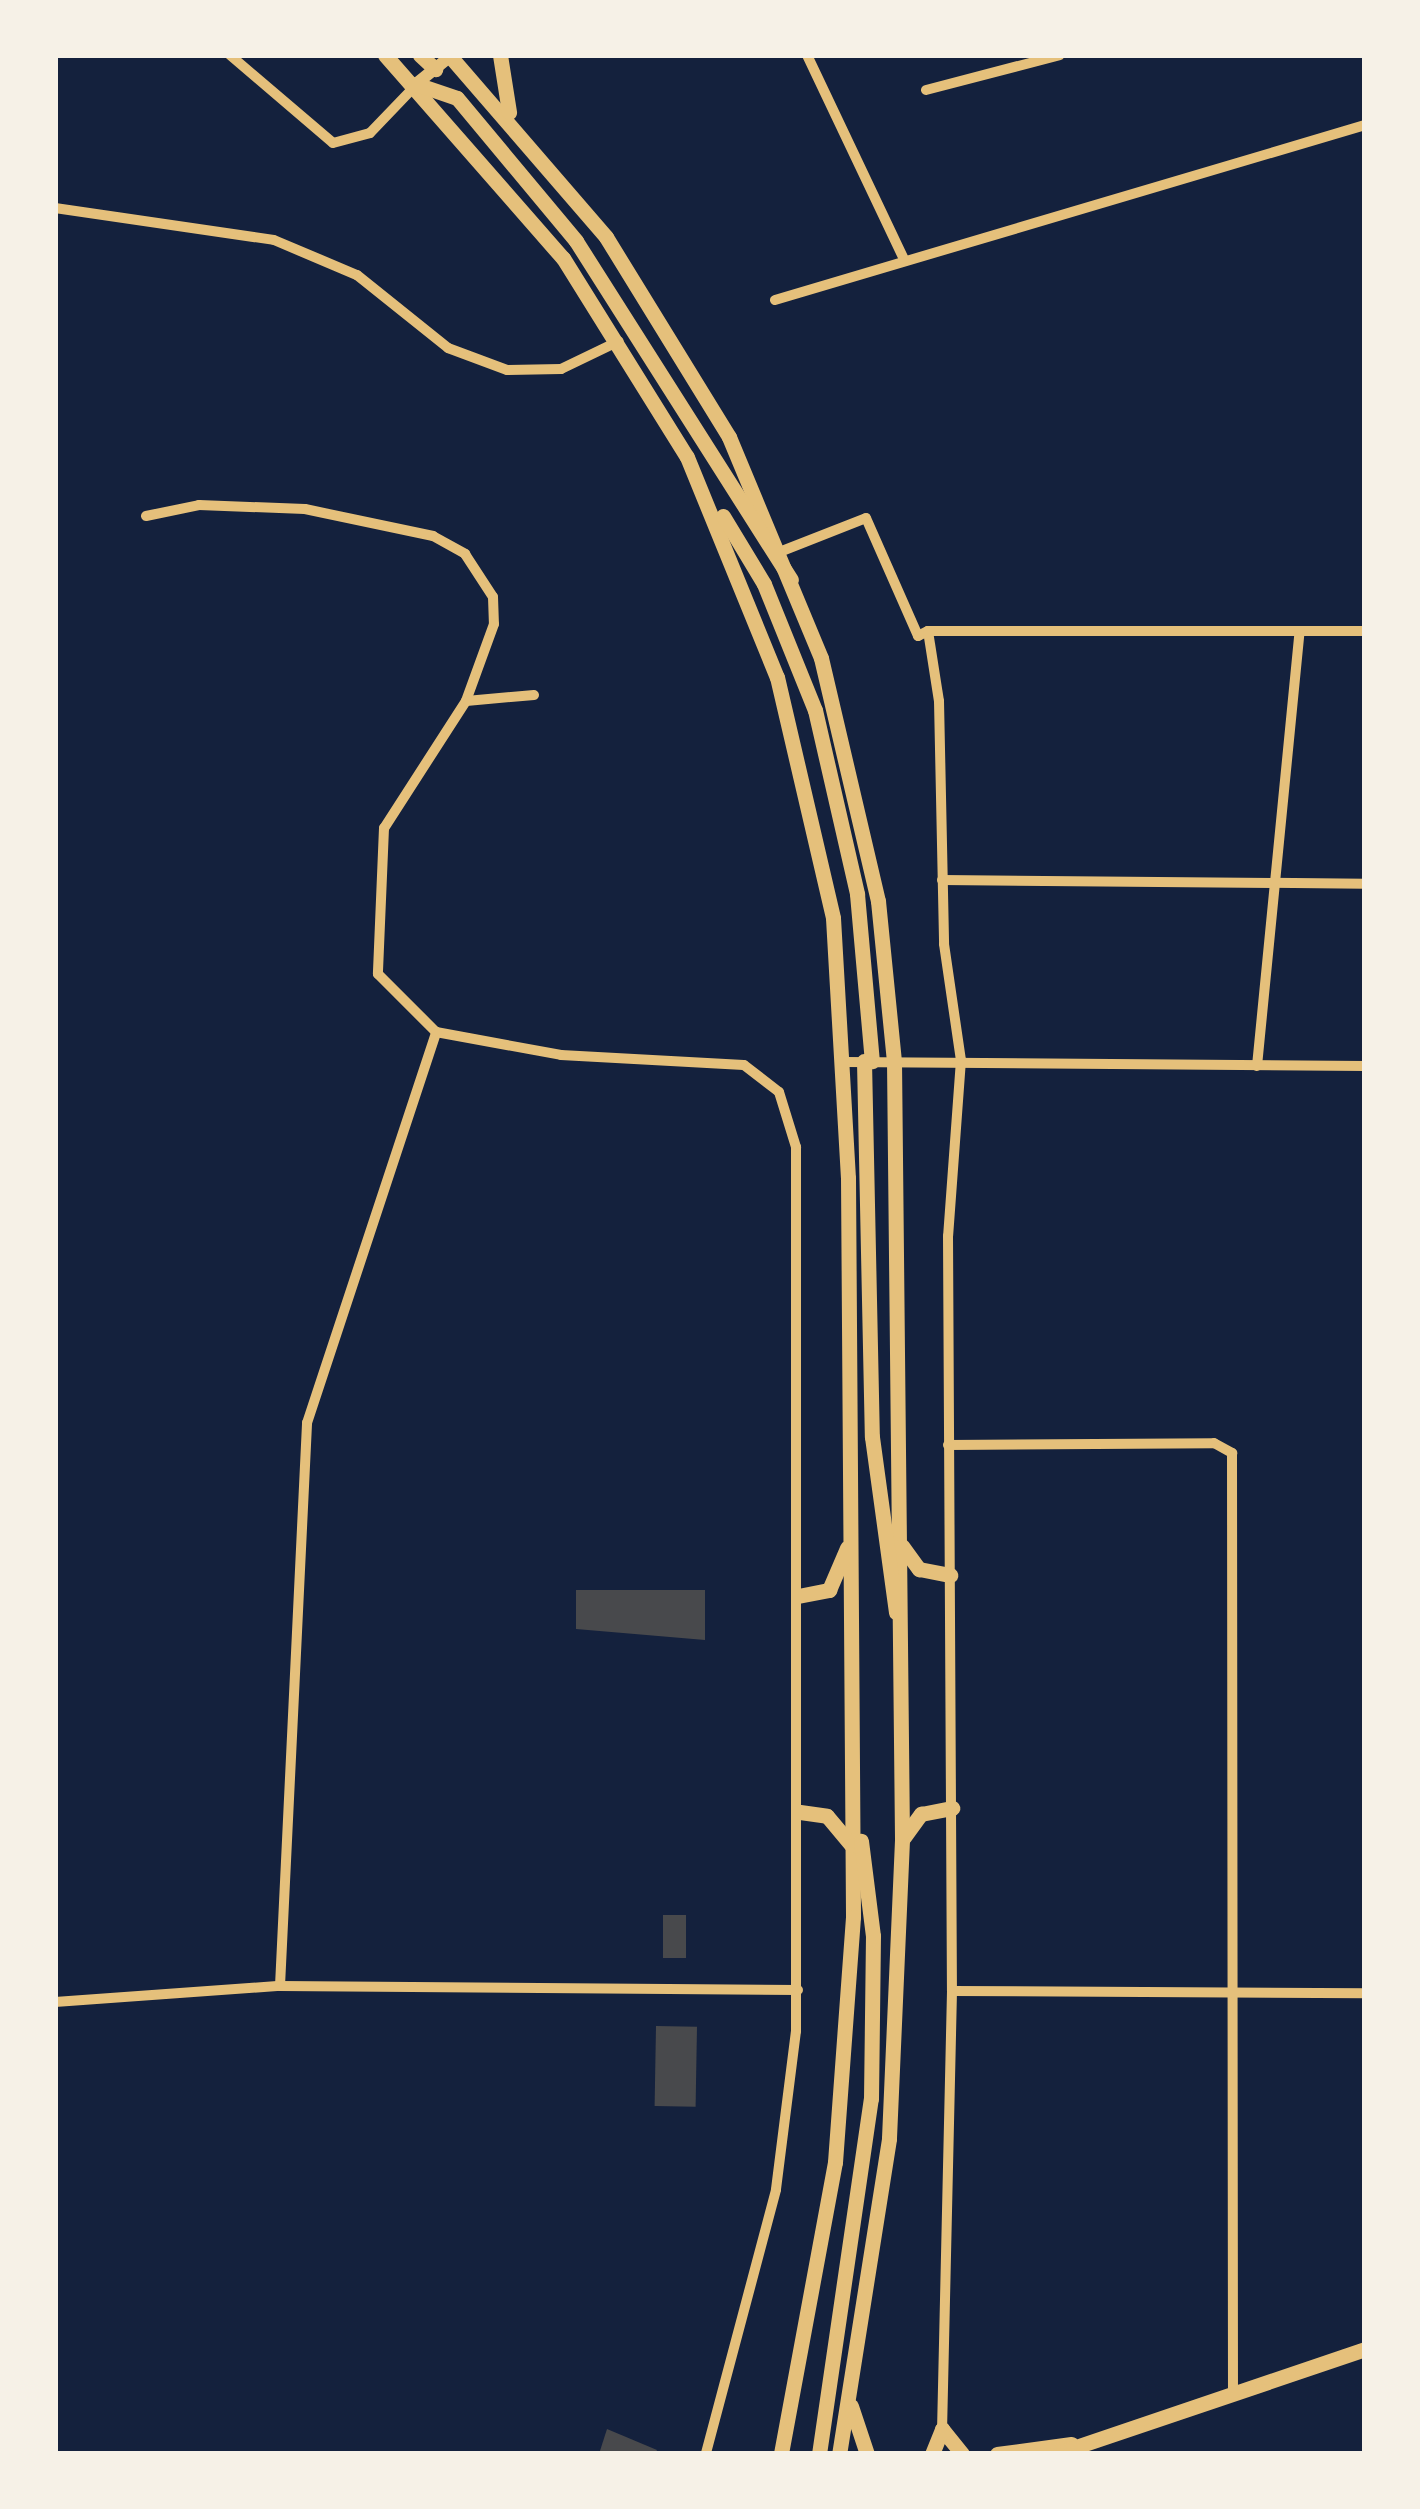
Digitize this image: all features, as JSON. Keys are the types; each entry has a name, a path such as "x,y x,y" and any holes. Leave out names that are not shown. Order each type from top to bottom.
{"main road":[{"path":"385,55 510,189 620,341 710,502 777,676 810,796 846,1062 854,1851 835,2162 781,2454"},
{"path":"420,55 435,68"},
{"path":"450,55 516,125 653,306 782,552 844,740 873,874 894,1061 902,1840 889,2140 839,2454"},
{"path":"500,55 516,125"},
{"path":"416,84 456,98 576,241 794,583"},
{"path":"710,502 744,545 814,710 856,894 868,1061 872,1437 902,1631"},
{"path":"798,1596 835,1584 852,1524"},
{"path":"901,1545 919,1569 950,1574"},
{"path":"902,1840 921,1814 952,1808"},
{"path":"800,1812 835,1821 854,1851"},
{"path":"819,2454 871,2099 871,1902 854,1812"},
{"path":"997,2454 1071,2444 1365,2348"},
{"path":"850,2400 867,2454"},
{"path":"932,2454 942,2429 962,2454"},
{"path":"1055,2454 1071,2444"}],"street":[{"path":"230,55 334,143 370,133 450,55"},
{"path":"807,55 905,261"},
{"path":"926,90 1060,55"},
{"path":"775,300 1365,124"},
{"path":"55,208 274,240 356,275 448,348 507,370 579,364 620,341"},
{"path":"146,516 199,505 305,508 433,536 465,554 493,597 494,624 466,701 384,828 378,974 436,1032 561,1055 733,1060 780,1092 796,1147 798,1990 776,2190 706,2454"},
{"path":"782,552 866,518 918,636 928,631 1365,631"},
{"path":"928,631 942,880 960,1060 948,1445 952,1991 942,2429"},
{"path":"1257,1066 1280,882 1300,632"},
{"path":"466,701 534,695"},
{"path":"942,880 1365,884"},
{"path":"280,1986 307,1423 436,1032"},
{"path":"846,1062 1365,1066"},
{"path":"948,1445 1228,1448 1238,1991 1233,2391"},
{"path":"55,2002 280,1986 798,1990"},
{"path":"952,1991 1365,1993"}],"building":[{"path":"576,1590 705,1590 705,1640 576,1629"},
{"path":"663,1915 686,1915 686,1958 663,1958"},
{"path":"656,2026 697,2027 696,2107 655,2106"},
{"path":"607,2429 657,2450 655,2454 599,2454"}]}
